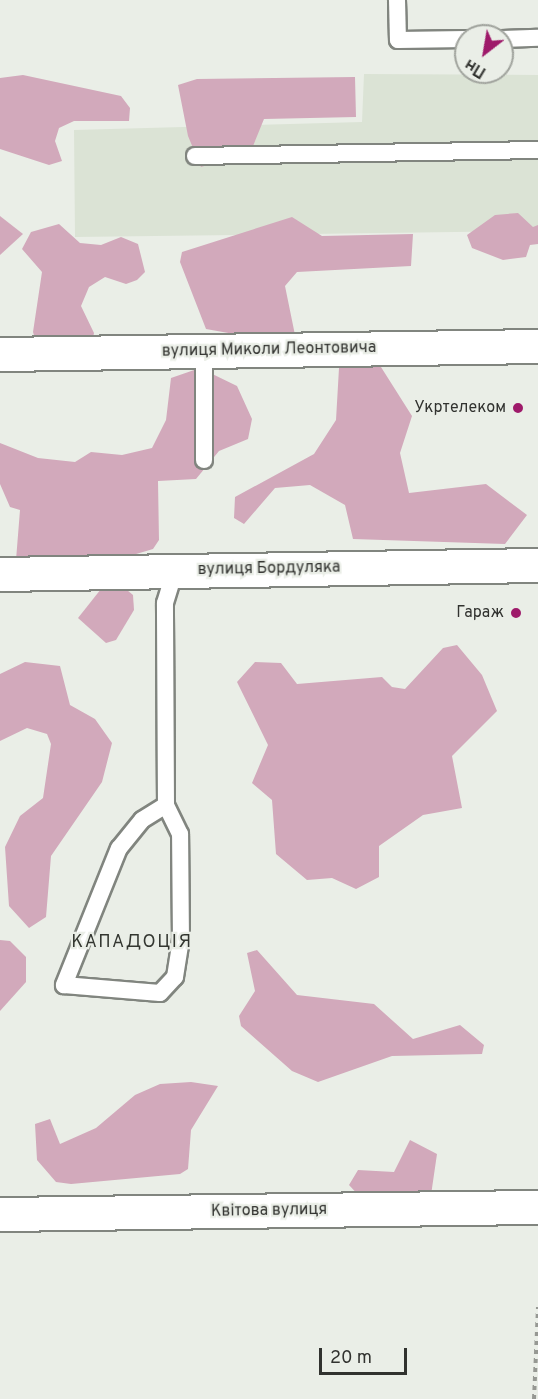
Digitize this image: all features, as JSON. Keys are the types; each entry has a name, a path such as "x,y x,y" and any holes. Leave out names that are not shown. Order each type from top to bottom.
{"street":[{"name":"вулиця Миколи Леонтовича","path":"0,354 538,346"},
{"name":"вулиця Бордуляка","path":"0,574 538,565"},
{"name":"Квітова вулиця","path":"0,1214 538,1207"}],"lane":[{"path":"397,0 398,40 454,39"},
{"path":"514,39 538,38"},
{"path":"195,156 538,150"},
{"path":"204,351 204,460"},
{"path":"166,805 142,820 119,848 64,985 160,993 175,977 181,941 180,834 166,805 165,603 175,571"}],"path":[{"path":"534,1399 538,1307"}],"shaded area":[{"path":"364,74 454,75 454,84 514,84 514,75 538,75 538,231 75,237 74,130 362,122"},
{"path":"23,75 121,96 130,108 129,121 74,121 59,128 55,141 62,161 49,165 0,149 0,78"},
{"path":"355,77 356,117 264,119 251,151 201,167 188,136 178,85 197,79"},
{"path":"518,213 533,227 538,225 538,244 530,245 526,257 503,260 472,248 467,235 495,215"},
{"path":"0,216 23,234 0,255"},
{"path":"292,217 322,236 413,234 411,266 297,272 285,286 295,335 251,337 206,329 180,262 182,252"},
{"path":"59,224 80,243 101,245 121,237 138,244 145,272 137,280 126,284 105,277 89,287 81,306 94,333 90,353 39,352 33,332 42,272 22,249 31,232"},
{"path":"374,356 412,416 400,453 409,493 486,484 527,515 505,544 353,539 345,505 310,485 275,488 244,524 234,518 235,497 314,454 336,420 339,368 344,361"},
{"path":"200,368 237,386 252,419 248,439 219,451 196,479 158,481 159,540 153,549 55,578 16,560 20,510 10,507 0,484 0,443 38,458 75,462 91,452 122,455 152,448 166,420 171,378"},
{"path":"121,585 133,595 134,610 116,640 106,643 78,618 101,589"},
{"path":"457,645 482,675 497,711 452,756 462,808 423,815 379,846 379,877 356,889 332,878 307,880 276,854 272,800 252,783 268,745 237,682 255,662 281,663 297,684 382,677 392,687 405,689 443,648"},
{"path":"25,662 60,666 70,705 95,719 112,743 102,782 51,856 46,917 29,928 9,906 5,847 20,816 43,798 51,744 47,734 27,728 0,741 0,674"},
{"path":"0,940 10,941 26,957 26,982 0,1011"},
{"path":"257,950 297,995 374,1004 413,1039 460,1025 484,1045 482,1054 392,1056 318,1082 292,1071 241,1026 239,1016 255,991 247,953"},
{"path":"191,1082 218,1086 191,1130 188,1169 180,1174 71,1184 56,1182 37,1160 35,1124 50,1119 60,1144 96,1128 135,1095 160,1084"},
{"path":"410,1140 437,1154 431,1195 420,1202 395,1192 362,1199 349,1185 358,1170 394,1172"}],"place":[{"name":"Укртелеком","path":"518,408"},
{"name":"Гараж","path":"516,613"}],"district":[{"name":"КАПАДОЦІЯ","path":"132,943"}]}
